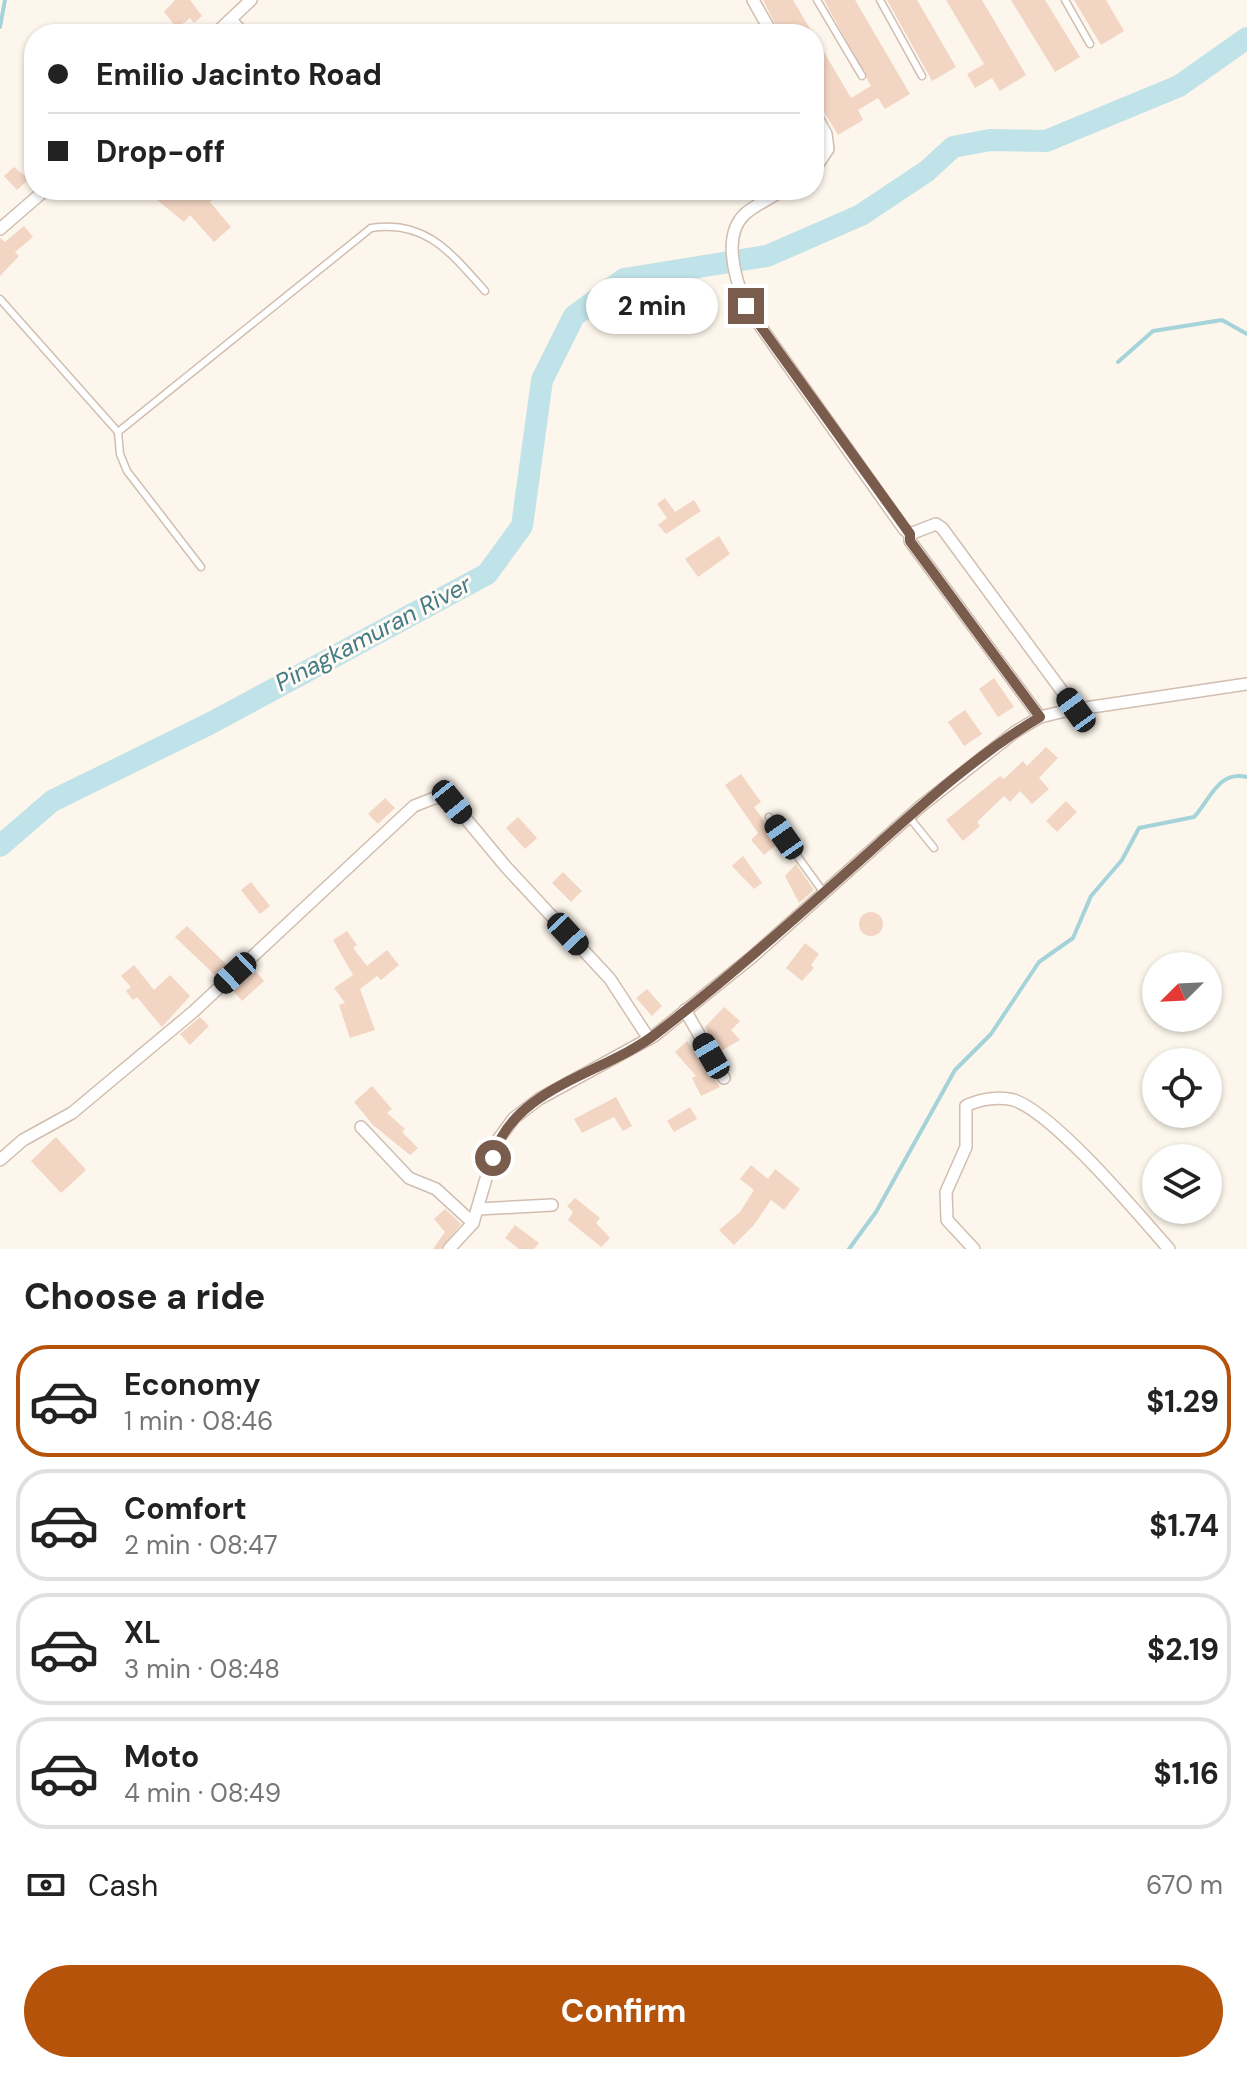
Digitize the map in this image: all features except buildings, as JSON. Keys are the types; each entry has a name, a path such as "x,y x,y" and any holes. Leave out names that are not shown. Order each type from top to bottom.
{"street":[{"path":"225,24 251,0"},
{"path":"753,0 766,24"},
{"path":"824,130 828,149 824,158"},
{"path":"0,229 33,200"},
{"path":"767,200 744,215 733,241 736,280 746,306 910,534 910,541 1040,717"},
{"path":"910,534 936,524 942,528 1076,710"},
{"path":"449,1249 473,1223 497,1141 514,1118 539,1099 649,1039 824,893 909,817 1015,732 1040,717 1247,684"},
{"path":"0,1160 23,1140 72,1113 193,1012 414,806 437,797 452,802 506,867 610,979 649,1039"},
{"path":"685,1010 724,1078"},
{"path":"974,1249 947,1220 946,1192 966,1147 966,1106 977,1100 1000,1099 1014,1100 1037,1114 1071,1143 1169,1249"},
{"path":"361,1127 409,1178 436,1189 473,1223"},
{"path":"478,1209 552,1205"}],"lane":[{"path":"817,0 862,76"},
{"path":"880,0 922,76"},
{"path":"1065,0 1090,44"},
{"path":"232,17 238,24"},
{"path":"118,432 371,228 393,224 411,228 447,248 485,291"},
{"path":"0,299 118,432 120,454 127,471 201,567"},
{"path":"769,817 824,893"},
{"path":"909,817 934,848"}],"waterway":[{"path":"0,27 5,0"},
{"name":"Pinagkamuran River","path":"0,846 52,801 209,724 487,574 522,526 542,380 574,316 624,279 767,256 861,215 927,171 953,147 990,140 1046,141 1179,86 1247,38"},
{"path":"1118,362 1153,331 1222,320 1247,334"},
{"path":"849,1249 876,1212 955,1070 991,1034 1039,962 1073,938 1091,896 1122,860 1139,828 1194,817 1222,782 1237,776 1247,777"}],"route":[{"path":"493,1158 497,1141 514,1118 539,1099 654,1036 752,957 921,806 1015,732 1040,717 910,541 910,534 746,306"}]}
